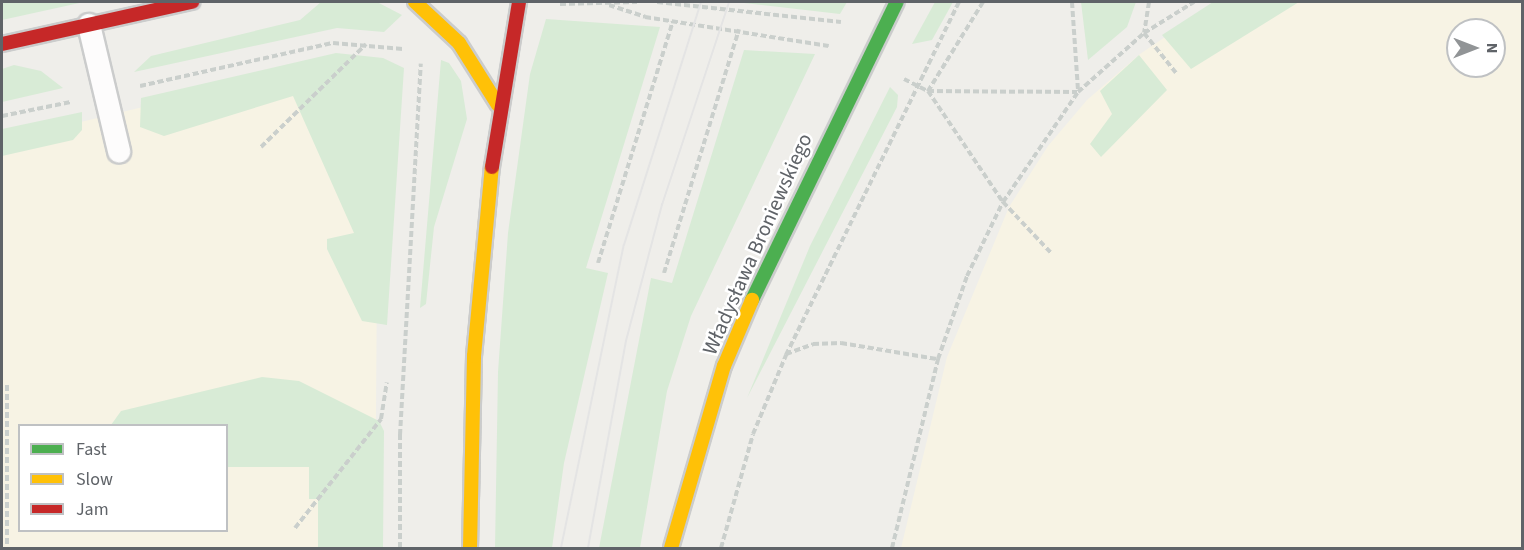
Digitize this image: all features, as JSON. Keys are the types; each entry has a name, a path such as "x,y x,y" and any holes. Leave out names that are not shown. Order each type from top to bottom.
{"main road":[{"path":"2,44 192,2"},
{"path":"415,2 459,43 498,105"},
{"path":"470,549 474,356 498,105 519,2"},
{"name":"Władysława Broniewskiego","path":"671,549 724,366 780,234 897,2"}],"lane":[{"path":"89,25 118,152"}],"path":[{"path":"548,4 609,5 637,2"},
{"path":"657,2 835,19"},
{"path":"722,549 753,434 786,355 959,2"},
{"path":"983,2 928,91 1003,202 1051,253"},
{"path":"1071,2 1078,92"},
{"path":"1149,2 1144,33 1176,73"},
{"path":"892,549 938,359 967,276 1003,202 1078,92 1144,33 1194,2"},
{"path":"598,262 673,21"},
{"path":"664,273 739,29"},
{"path":"261,147 366,44"},
{"path":"134,87 312,46 366,44 414,51"},
{"path":"400,549 400,435 422,52"},
{"path":"2,116 76,101"},
{"path":"786,355 813,344 841,343 938,359"},
{"path":"295,528 381,419 387,382"},
{"path":"7,385 7,549"}],"shaded area":[{"path":"1217,2 1522,2 1522,548 901,548 947,357 1009,207 1048,146 1087,100 1140,54"},
{"path":"300,69 378,139 375,548 2,548 2,141"}],"green space":[{"path":"2,2 84,2 2,20"},
{"path":"321,2 377,2 402,15 384,32 337,28 134,72 151,56 300,20"},
{"path":"735,2 847,2 840,14"},
{"path":"935,2 953,2 932,40 912,44"},
{"path":"1081,2 1136,2 1127,27 1088,60"},
{"path":"1213,2 1299,2 1191,69 1162,35"},
{"path":"546,19 660,27 586,268 608,273 564,463 552,548 495,548 498,372 508,233 530,74"},
{"path":"744,50 815,54 691,316 667,391 640,548 599,548 651,278 672,283"},
{"path":"336,53 383,58 404,68 387,325 362,321 327,249 327,239 354,233 293,96 164,136 140,127 141,98"},
{"path":"1139,55 1167,90 1101,157 1090,144 1112,114 1100,91"},
{"path":"441,60 449,63 461,81 467,119 434,227 426,304 420,308"},
{"path":"14,65 41,71 63,88 2,102 2,69"},
{"path":"890,87 898,95 897,107 747,398 810,246"},
{"path":"82,112 82,130 73,140 2,156 2,129"},
{"path":"262,377 299,381 379,421 384,431 383,548 318,548 318,499 309,499 309,467 228,467 228,424 112,424 121,411"}],"tram line":[{"path":"561,548 624,245 701,2"},
{"path":"588,548 626,341 662,205 729,2"}],"traffic: fast":[{"path":"752,300 897,2"}],"traffic: slow":[{"path":"415,2 459,43 498,105"},
{"path":"470,548 474,356 492,167"},
{"path":"671,548 724,366 752,300"}],"traffic: jam":[{"path":"2,44 192,2"},
{"path":"492,167 519,2"}]}
